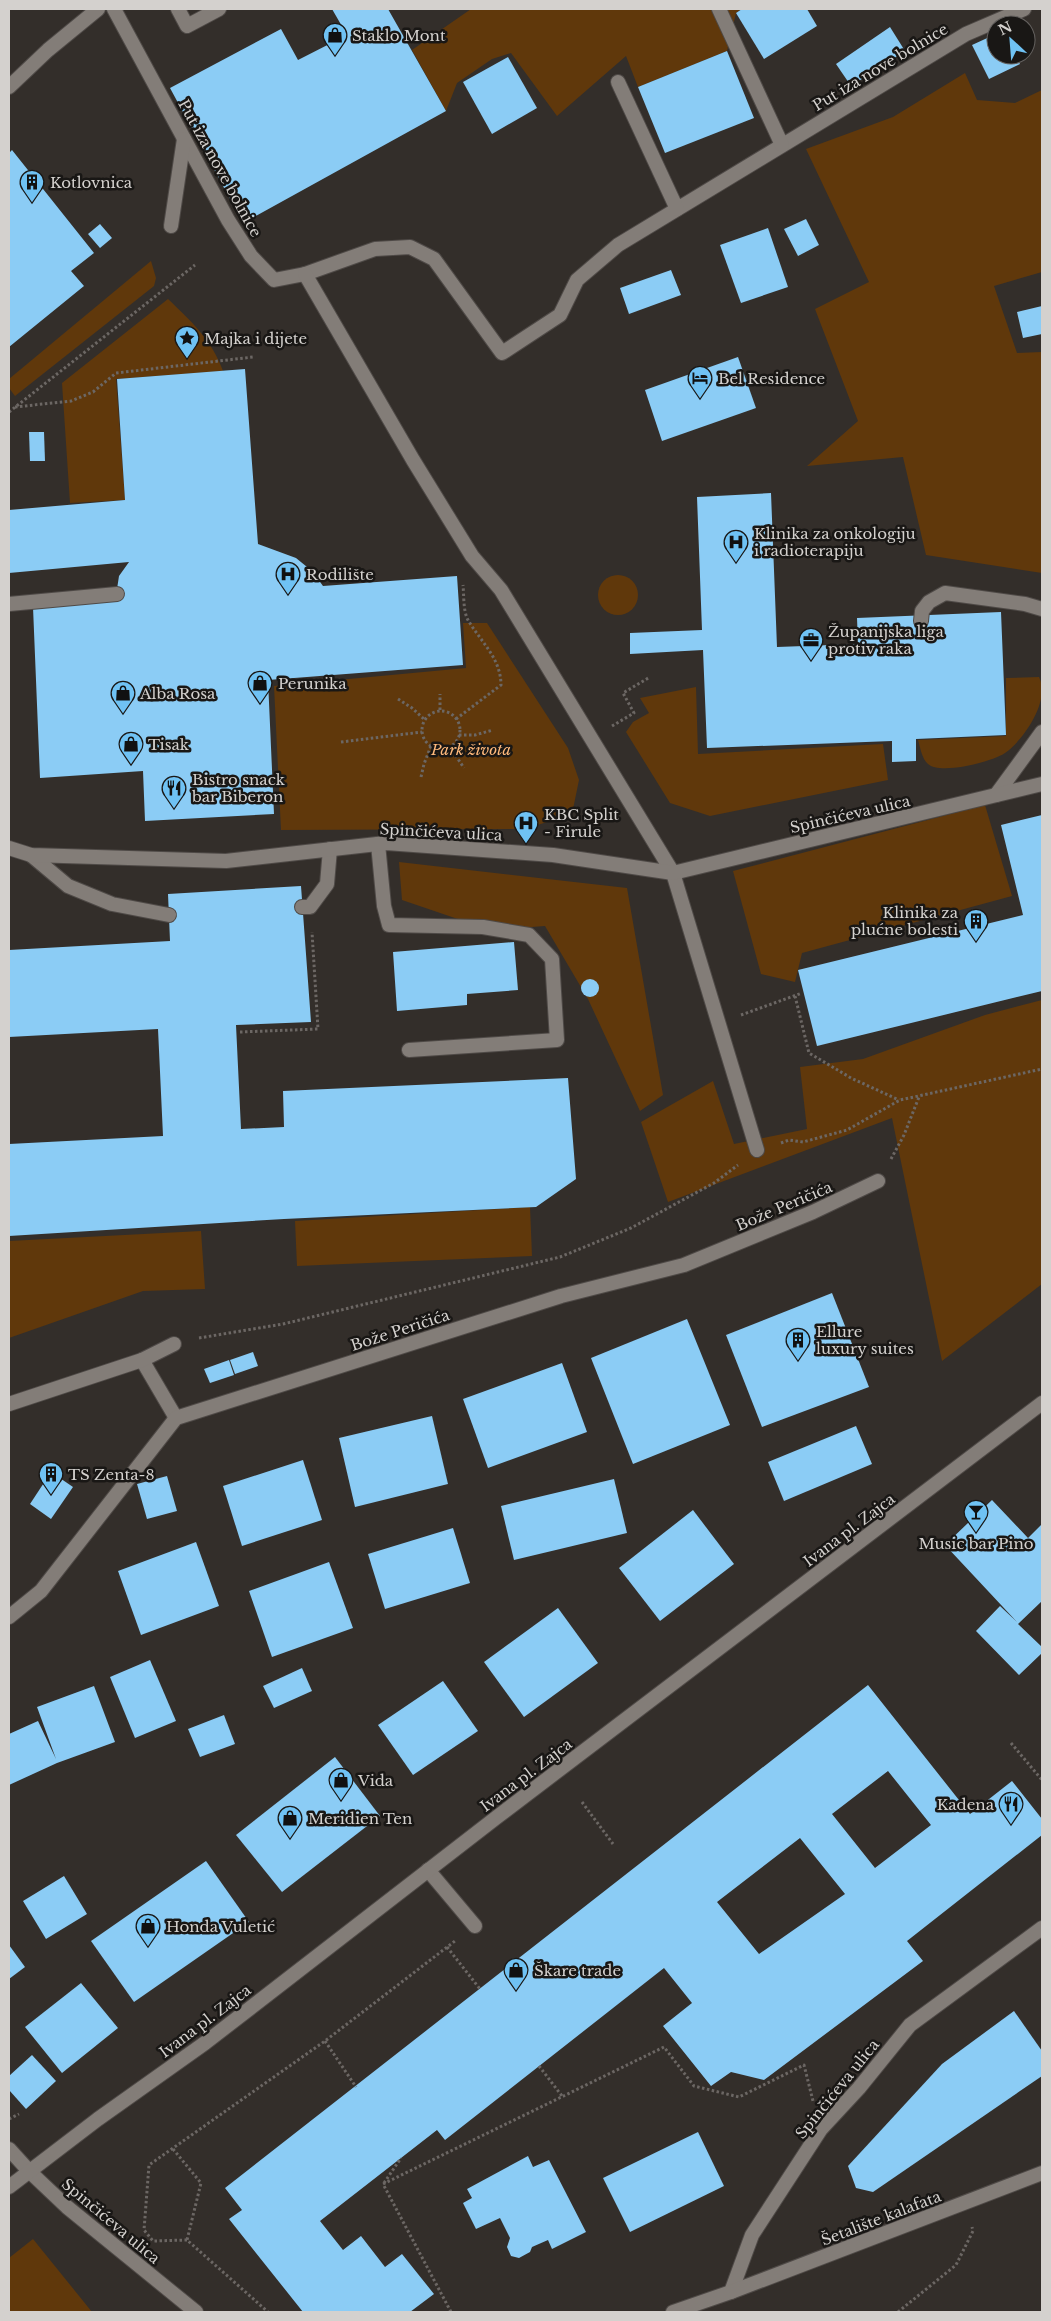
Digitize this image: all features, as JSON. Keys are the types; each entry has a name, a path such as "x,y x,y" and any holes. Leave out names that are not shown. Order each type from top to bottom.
{"street":[{"path":"9,87 48,50 98,9"},
{"name":"Put iza nove bolnice","path":"114,9 228,220 251,256 274,280 305,274 376,249 410,248 434,259 502,353 560,316 577,280 618,244 966,34 1024,9"},
{"path":"178,9 187,26 219,9"},
{"path":"719,9 782,146"},
{"path":"618,82 677,209"},
{"path":"171,226 184,139"},
{"path":"305,274 413,460 472,556 500,590 673,873 758,1150"},
{"path":"921,621 922,611 929,602 945,593 1025,604 1042,609"},
{"path":"9,604 117,594"},
{"path":"996,795 1042,732"},
{"name":"Spinčićeva ulica","path":"9,848 31,856 226,861 378,844 553,854 673,873 1042,784"},
{"path":"378,844 384,906 389,925 483,927 529,935 552,959 556,1040 409,1050"},
{"path":"306,907 327,884 330,849"},
{"path":"31,856 68,886 112,904 169,915"},
{"name":"Bože Peričića","path":"176,1418 561,1296 684,1265 813,1212 878,1181"},
{"path":"9,1404 142,1360 174,1344"},
{"path":"9,1617 41,1591 176,1418 142,1360"},
{"name":"Ivana pl. Zajca","path":"9,2187 206,2042 428,1870 1042,1403"},
{"path":"428,1870 475,1926"},
{"name":"Spinčićeva ulica","path":"731,2292 752,2235 821,2129 859,2088 910,2025 1042,1928"},
{"name":"Spinčićeva ulica","path":"9,2149 67,2207 196,2312"},
{"name":"Šetalište kalafata","path":"731,2292 1042,2173"},
{"path":"673,2312 731,2292"}],"path":[{"path":"9,412 195,265"},
{"path":"15,407 71,401 93,392 116,374 253,357"},
{"path":"456,719 501,685 501,677 493,655 467,618 462,578"},
{"path":"592,738 634,713 623,692 650,677"},
{"path":"440,694 440,710"},
{"path":"398,700 412,708 425,720"},
{"path":"440,710 452,714 459,725 459,735 450,747 437,748 431,746 426,742 422,732 425,720 433,712 440,710"},
{"path":"459,735 475,735 493,730"},
{"path":"341,742 422,732"},
{"path":"421,777 431,746"},
{"path":"450,747 464,768"},
{"path":"240,1032 318,1030 306,907"},
{"path":"718,1022 802,993"},
{"path":"795,996 809,1053 851,1078 900,1100"},
{"path":"174,1344 213,1334 283,1324 513,1270 560,1257 631,1228 714,1183 758,1150 789,1140 803,1142 847,1130 900,1100 1042,1069"},
{"path":"904,1135 920,1096"},
{"path":"1011,1743 1042,1780"},
{"path":"582,1802 613,1844"},
{"path":"268,2312 187,2240 153,2241 144,2230 149,2165 326,2041 475,1926"},
{"path":"447,1947 480,1989"},
{"path":"326,2041 356,2086"},
{"path":"383,2184 664,2047 694,2086 739,2097 804,2066 821,2129"},
{"path":"539,2066 562,2096"},
{"path":"9,2118 19,2114"},
{"path":"174,2149 201,2183 187,2240"},
{"path":"383,2184 401,2158"},
{"path":"383,2184 451,2312"},
{"path":"898,2312 956,2264 973,2231 969,2201"}],"green space":[{"path":"471,9 742,9 736,13 727,51 638,87 626,56 557,116 511,53 492,59 457,83 446,111 412,50"},
{"path":"965,73 977,100 1015,103 1042,90 1042,272 994,286 1017,353 1042,352 1042,573 926,555 903,457 807,466 858,421 815,309 869,282 806,149 893,117"},
{"path":"151,261 156,278 154,286 15,396 9,388 9,379"},
{"path":"168,299 193,323 207,340 223,371 116,379 125,500 70,503 62,383"},
{"path":"622,575 629,578 635,584 638,595 637,603 629,612 622,615 614,615 607,612 599,603 598,591 601,584 610,576"},
{"name":"Park života","path":"463,623 487,623 568,748 579,780 572,814 525,829 281,830 274,686 466,668"},
{"path":"1039,677 1042,686 1039,708 1020,739 1005,753 989,760 954,768 934,767 926,762 918,740 1006,736 1006,678"},
{"path":"696,687 698,754 883,744 888,780 710,816 670,803 626,732 633,722 649,713 640,698"},
{"path":"985,805 1012,896 802,953 795,982 761,974 733,871"},
{"path":"399,862 627,888 663,1095 640,1111 588,999 545,926 490,930 402,900"},
{"path":"1042,1000 1042,1284 942,1361 892,1118 668,1202 641,1122 713,1081 734,1144 807,1129 800,1067 863,1059 985,1015"},
{"path":"530,1207 532,1256 297,1266 295,1221"},
{"path":"201,1231 205,1289 143,1291 9,1338 9,1241"},
{"path":"33,2239 92,2312 9,2312 9,2258"}],"building":[{"path":"332,9 388,9 446,111 243,223 170,88 281,29 298,60 347,35"},
{"path":"742,9 807,9 817,26 764,59 736,13"},
{"path":"890,27 905,51 851,86 836,64"},
{"path":"986,39 986,65 1018,65 989,79 972,45"},
{"path":"727,51 754,118 665,153 638,87"},
{"path":"508,57 537,108 492,134 463,82"},
{"name":"Kotlovnica","path":"12,150 94,253 71,271 84,286 9,347 9,153"},
{"path":"806,219 819,245 798,256 784,229"},
{"path":"100,224 112,238 100,248 88,234"},
{"path":"768,228 788,287 741,303 720,245"},
{"path":"671,270 681,295 629,314 620,288"},
{"path":"1042,306 1042,334 1023,338 1017,312"},
{"name":"Bel Residence","path":"738,357 756,408 662,441 645,390"},
{"name":"Rodilište","path":"245,369 258,544 296,558 312,571 323,586 457,576 463,665 268,680 274,814 145,821 143,771 40,778 33,607 119,601 117,589 119,576 129,562 9,573 9,510 125,500 117,379"},
{"path":"29,432 44,432 45,461 30,461"},
{"name":"Klinika za onkologiju i radioterapiju","path":"771,493 777,647 858,644 857,618 1001,612 1006,735 916,739 916,761 892,762 892,741 707,748 703,650 630,654 630,633 702,630 697,497"},
{"name":"Klinika za plućne bolesti","path":"1042,815 1042,991 817,1046 798,970 1023,915 1001,825"},
{"path":"301,886 311,1022 236,1025 241,1129 284,1127 283,1091 568,1078 576,1179 536,1207 284,1219 9,1236 9,1144 163,1136 158,1029 9,1037 9,950 170,941 168,894"},
{"path":"514,942 518,990 467,994 467,1005 397,1011 393,952"},
{"path":"590,979 596,982 599,988 596,994 590,997 584,994 581,988 584,982"},
{"name":"Ellure luxury suites","path":"832,1293 869,1387 762,1427 726,1335"},
{"path":"687,1319 730,1425 633,1464 591,1358"},
{"path":"253,1352 258,1366 235,1374 230,1360"},
{"path":"229,1360 234,1375 210,1383 204,1369"},
{"path":"562,1363 587,1432 488,1468 463,1399"},
{"path":"432,1416 448,1484 355,1507 339,1438"},
{"path":"856,1426 872,1464 784,1501 768,1462"},
{"path":"303,1460 322,1520 242,1546 223,1486"},
{"name":"TS Zenta-8","path":"51,1472 73,1487 51,1519 30,1504"},
{"path":"167,1476 177,1511 147,1519 137,1484"},
{"path":"614,1479 627,1533 514,1560 501,1506"},
{"path":"992,1500 1028,1538 1042,1524 1042,1601 1018,1624 1042,1647 1042,1653 1019,1675 976,1631 1000,1606 1017,1622 945,1545"},
{"path":"693,1510 734,1564 660,1621 619,1568"},
{"path":"453,1528 470,1583 385,1609 368,1554"},
{"path":"196,1542 219,1606 141,1635 118,1571"},
{"path":"329,1562 353,1628 272,1657 249,1591"},
{"path":"558,1608 598,1663 524,1717 484,1662"},
{"path":"150,1660 176,1721 135,1738 110,1677"},
{"path":"302,1668 312,1691 274,1708 263,1686"},
{"path":"443,1681 478,1731 413,1775 378,1725"},
{"path":"868,1685 970,1814 1012,1781 1042,1819 1042,1835 907,1941 923,1961 764,2080 731,2072 711,2086 663,2026 692,2003 664,1968 445,2140 437,2130 320,2221 343,2250 361,2236 385,2267 402,2254 434,2294 410,2312 303,2312 229,2219 242,2210 225,2188","holes":["888,1771 931,1825 875,1868 832,1814","800,1838 845,1894 759,1954 717,1902"]},
{"path":"94,1686 115,1742 57,1763 9,1785 9,1734 38,1721 56,1759 37,1707"},
{"path":"224,1715 235,1744 200,1757 188,1729"},
{"path":"335,1757 380,1816 282,1892 236,1835"},
{"path":"206,1861 249,1922 134,2002 91,1941"},
{"path":"64,1876 87,1914 46,1939 23,1901"},
{"path":"9,1945 25,1967 9,1979"},
{"path":"81,1983 118,2028 62,2073 25,2027"},
{"path":"1014,2011 1042,2051 1042,2076 873,2192 856,2188 848,2166 942,2064"},
{"path":"32,2055 56,2081 26,2109 9,2090 9,2076"},
{"path":"698,2132 724,2186 630,2232 603,2178"},
{"path":"528,2156 533,2167 549,2160 586,2232 552,2249 548,2240 532,2247 530,2252 519,2258 511,2256 507,2247 510,2238 500,2218 476,2229 463,2203 472,2198 467,2189"}],"place":[{"name":"Staklo Mont","path":"335,56"},
{"name":"Kotlovnica","path":"32,203"},
{"name":"Majka i dijete","path":"187,359"},
{"name":"Bel Residence","path":"700,399"},
{"name":"Klinika za onkologiju i radioterapiju","path":"736,563"},
{"name":"Rodilište","path":"288,595"},
{"name":"Županijska liga protiv raka","path":"811,661"},
{"name":"Perunika","path":"260,704"},
{"name":"Alba Rosa","path":"123,714"},
{"name":"Tisak","path":"131,765"},
{"name":"Bistro snack bar Biberon","path":"174,809"},
{"name":"KBC Split - Firule","path":"526,844"},
{"name":"Klinika za plućne bolesti","path":"976,942"},
{"name":"Ellure luxury suites","path":"798,1361"},
{"name":"TS Zenta-8","path":"51,1495"},
{"name":"Music bar Pino","path":"976,1533"},
{"name":"Vida","path":"341,1801"},
{"name":"Kadena","path":"1011,1825"},
{"name":"Meridien Ten","path":"290,1839"},
{"name":"Honda Vuletić","path":"148,1947"},
{"name":"Škare trade","path":"516,1991"}]}
